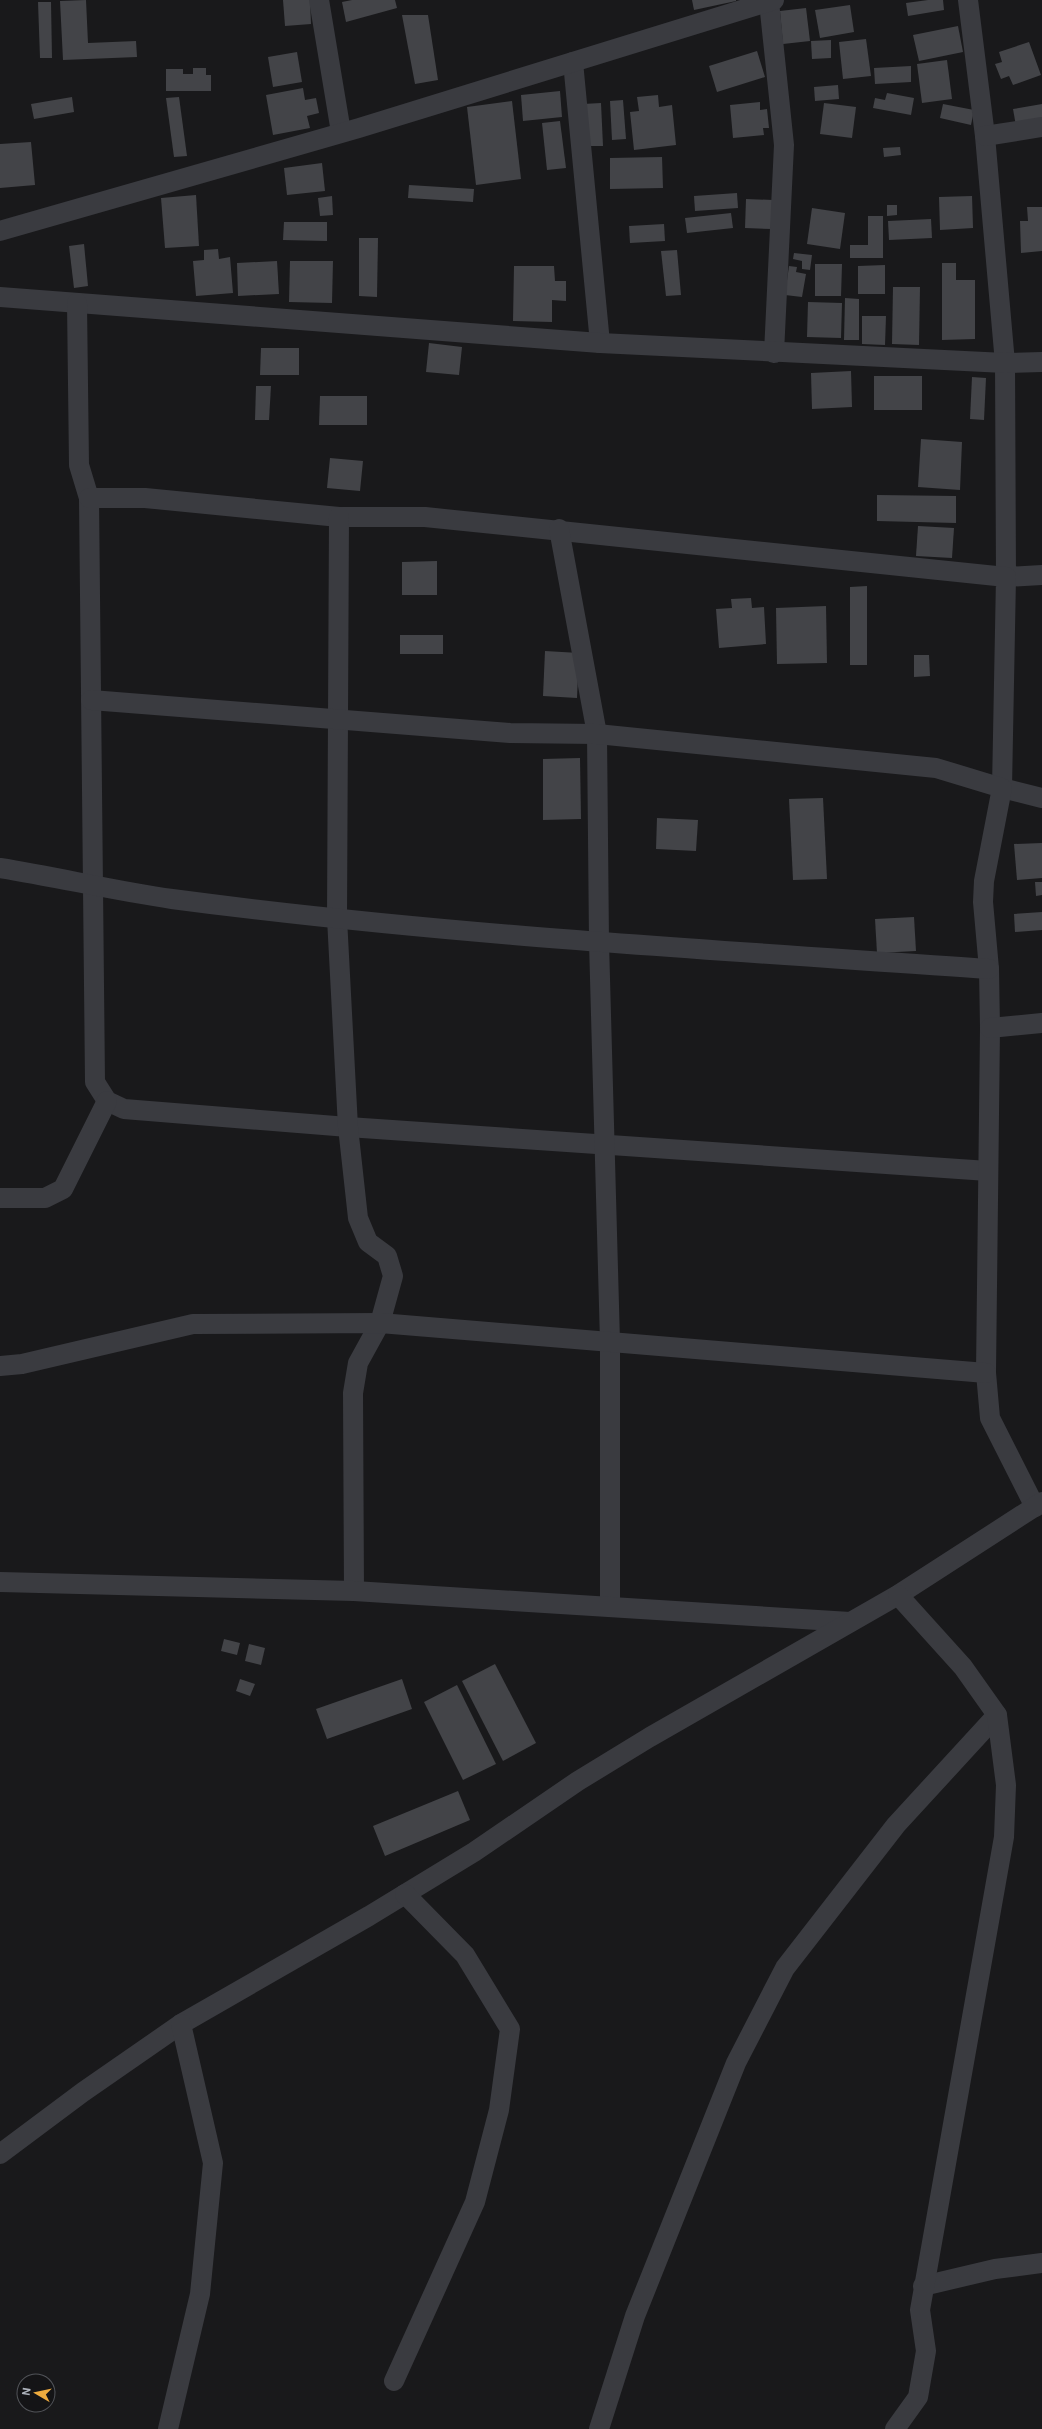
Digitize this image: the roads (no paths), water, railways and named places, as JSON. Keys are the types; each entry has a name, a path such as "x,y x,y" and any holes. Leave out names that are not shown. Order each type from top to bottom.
{"street":[{"path":"319,0 341,132"},
{"path":"0,2154 83,2092 181,2024 405,1894 650,1737 898,1594 1038,1505 990,1418 986,1373 990,1028 989,969 983,902 984,881 1002,788 1006,577 1005,363 985,136 968,0"},
{"path":"0,231 341,132 772,1 784,145 774,353"},
{"path":"573,62 600,343"},
{"path":"985,136 1042,127"},
{"path":"0,297 600,343 774,353 1005,363 1042,362"},
{"path":"77,303 79,465 89,498 95,1082 107,1101 124,1109 348,1127 988,1171"},
{"path":"89,498 145,498 339,517 425,517 559,529 863,563 1006,577 1042,575"},
{"path":"339,517 338,918 348,1127 358,1218 368,1242 387,1256 394,1276 380,1323 358,1363 353,1393 354,1591"},
{"path":"559,529 598,734 599,942 610,1342 610,1607"},
{"path":"91,700 510,733 598,734 936,768 1002,788 1042,798"},
{"path":"0,868 170,899 338,918 599,942 989,969"},
{"path":"990,1028 1042,1023"},
{"path":"0,1198 45,1198 63,1189 107,1101"},
{"path":"0,1366 22,1364 193,1324 380,1323 986,1373"},
{"path":"0,1582 354,1591 850,1622"},
{"path":"895,2429 918,2397 926,2351 920,2310 923,2286 1004,1837 1006,1785 997,1715 963,1667 898,1594"},
{"path":"599,2429 635,2316 736,2063 785,1968 896,1825 997,1715"},
{"path":"394,2381 475,2202 499,2110 510,2029 466,1955 405,1894"},
{"path":"168,2429 200,2294 213,2163 181,2024"},
{"path":"923,2286 995,2269 1042,2263"}]}
